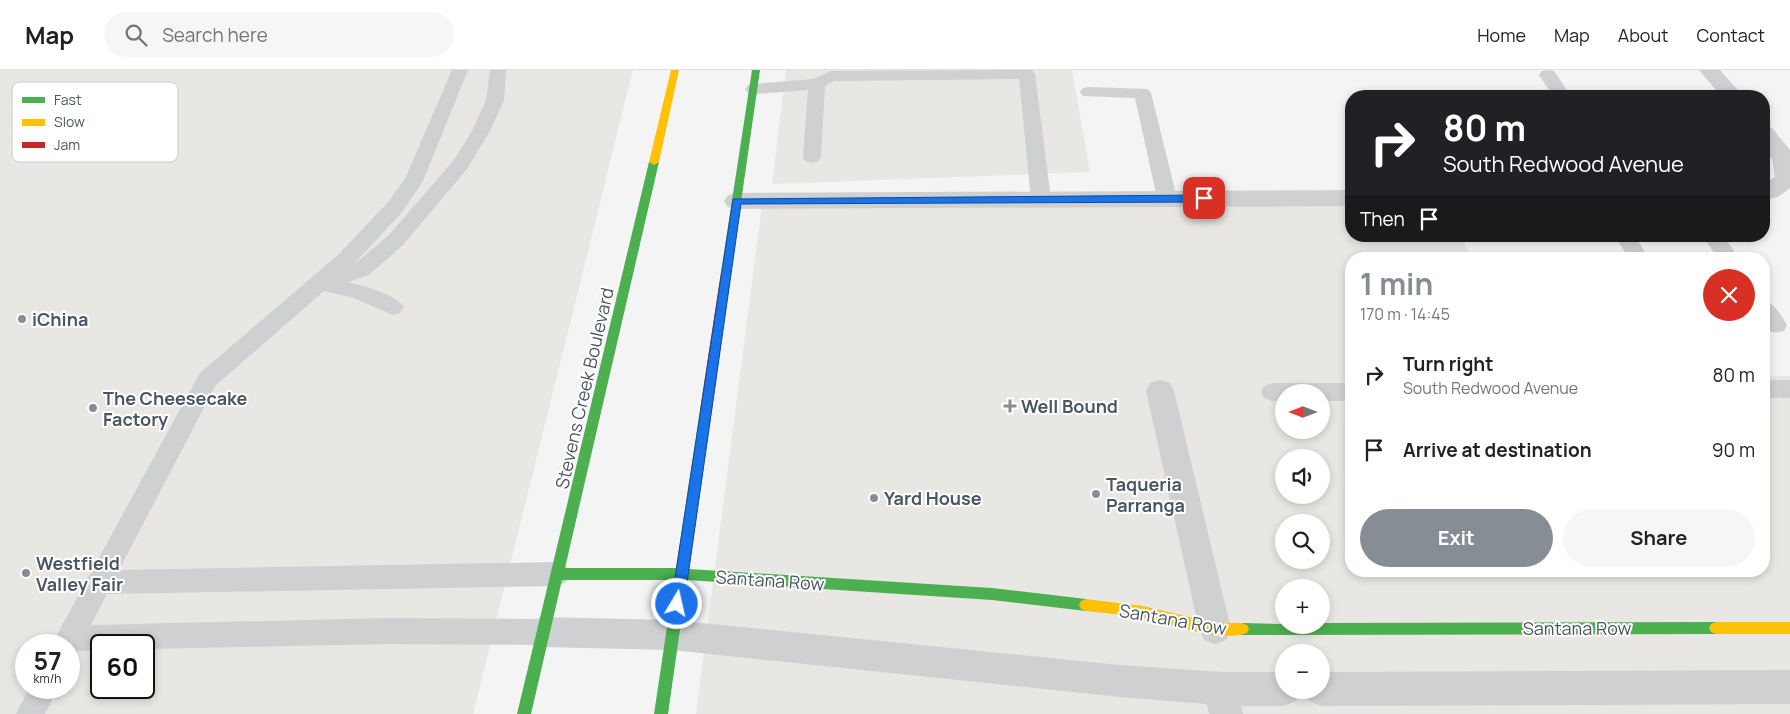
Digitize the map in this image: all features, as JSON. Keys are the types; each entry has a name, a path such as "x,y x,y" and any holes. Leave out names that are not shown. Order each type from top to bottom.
{"main road":[{"name":"Stevens Creek Boulevard","path":"524,714 641,223 675,70"},
{"path":"661,714 756,70"},
{"name":"Santana Row","path":"557,574 682,574 992,594 1142,612 1215,629 1790,628"}],"street":[{"path":"1709,70 1727,90"},
{"path":"1770,140 1787,165 1786,180 1770,191"},
{"path":"736,201 1345,198"},
{"path":"1160,391 1215,629"},
{"path":"543,632 672,635 1120,681 1223,702 1275,691"},
{"path":"1330,689 1790,687"}],"lane":[{"path":"72,634 208,379 321,282 372,232 414,182 460,70"},
{"path":"321,282 362,270 396,240 460,165 481,131 495,100 498,70"},
{"path":"754,89 817,84 831,76 1027,74 1041,199"},
{"path":"1548,75 1558,90"},
{"path":"812,158 817,84"},
{"path":"1089,92 1142,93 1167,198"},
{"path":"321,282 359,292 393,307"},
{"path":"1770,389 1790,389"},
{"path":"1272,392 1345,392"},
{"path":"99,582 557,574"},
{"path":"80,642 388,631 543,632"},
{"path":"30,714 38,699"}],"shaded area":[{"name":"Westfield Valley Fair","path":"0,70 633,70 473,714 0,714"},
{"path":"786,70 1072,70 1090,172 772,184"},
{"path":"1345,203 1345,242 1464,242 1469,252 1345,252 1345,577 1770,577 1770,376 1790,376 1790,714 696,714 762,205"}],"traffic: fast":[{"path":"726,272 756,70"},
{"path":"524,714 654,162"},
{"path":"661,714 706,410"},
{"path":"557,574 682,574 992,594 1086,605"},
{"path":"1242,629 1716,628"}],"traffic: slow":[{"path":"654,162 675,70"},
{"path":"1086,605 1143,612 1215,629 1242,629"},
{"path":"1716,628 1790,628"}],"traffic: jam":[{"path":"706,410 726,272"}],"place":[{"name":"iChina","path":"22,319"},
{"name":"Well Bound","path":"1010,406"},
{"name":"The Cheesecake Factory","path":"93,408"},
{"name":"Taqueria Parranga","path":"1096,494"},
{"name":"Yard House","path":"874,498"},
{"name":"Westfield Valley Fair","path":"26,573"}],"route":[{"path":"677,604 736,201 1204,198"}]}
